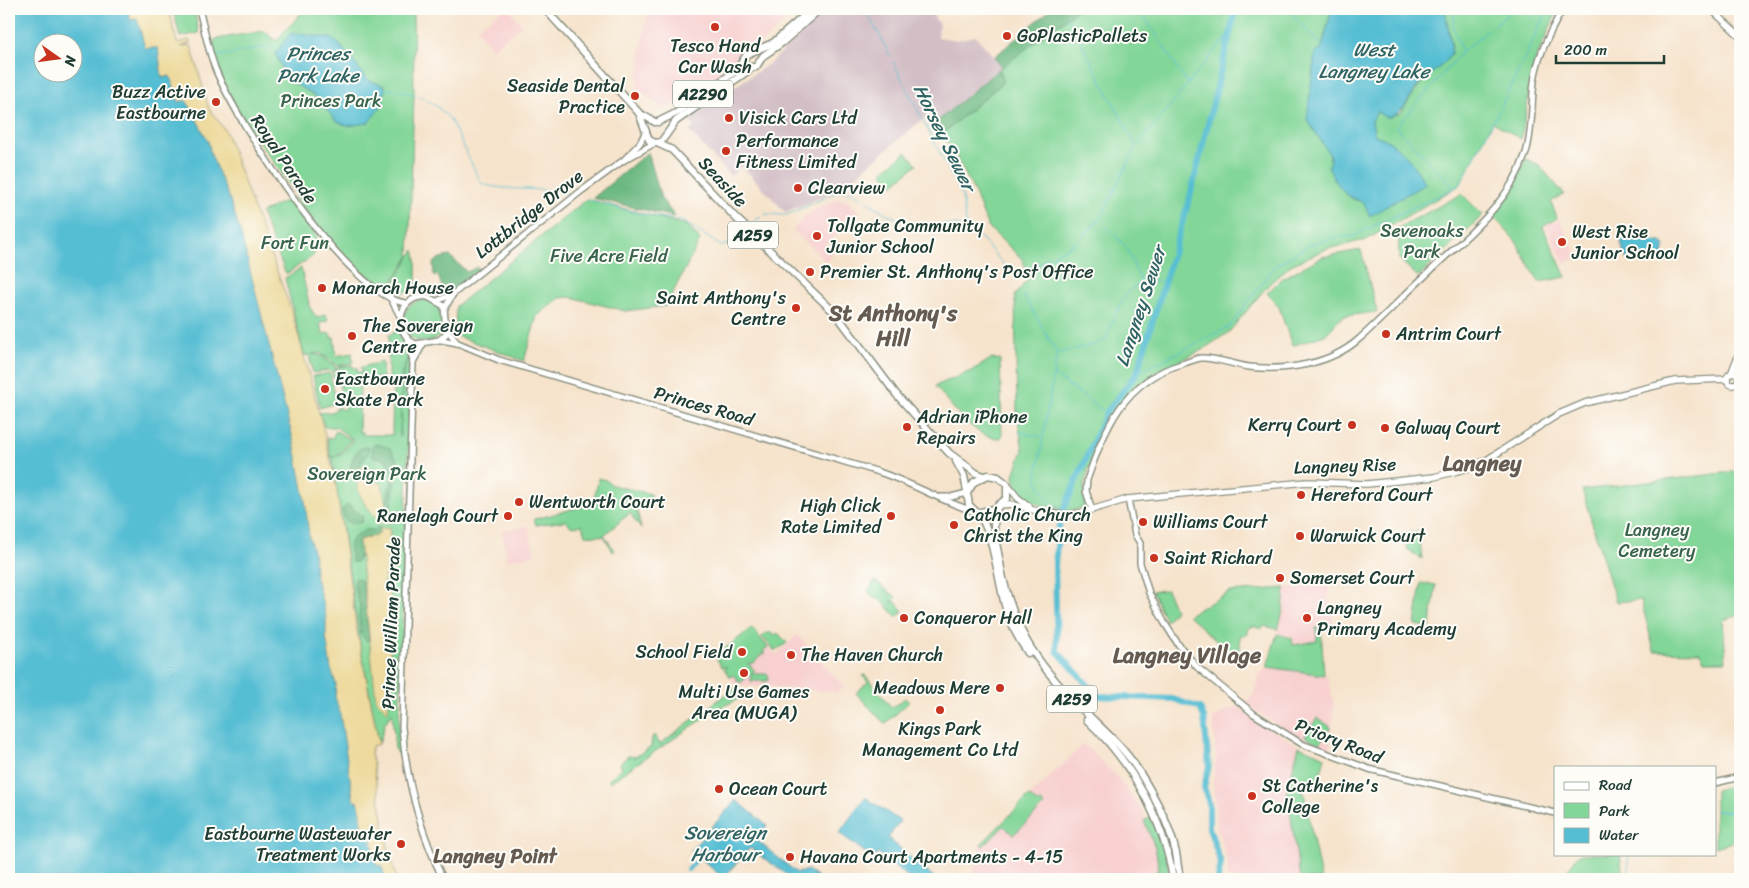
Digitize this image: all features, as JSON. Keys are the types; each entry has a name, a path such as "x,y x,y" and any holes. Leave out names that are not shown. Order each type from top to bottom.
{"main road":[{"path":"545,9 639,113 649,140 656,143 664,140 667,134 665,125 639,113"},
{"path":"812,9 773,43 747,54 744,60 746,66 752,68 758,65 759,61 820,9"},
{"path":"1711,9 1740,36"},
{"path":"753,53 758,56 759,61"},
{"name":"A2290","path":"656,122 678,112 738,70 744,60"},
{"name":"A2290","path":"667,134 683,115 752,68"},
{"path":"646,130 650,123 656,122"},
{"name":"Seaside","path":"667,134 672,150"},
{"name":"Seaside","path":"656,143 672,150 734,216 838,316 896,394 954,458"},
{"path":"1740,349 1729,376 1732,386 1739,385 1738,376 1740,369"},
{"path":"1729,376 1738,376"},
{"name":"Langney Rise","path":"999,506 1010,504 1035,510 1068,514 1092,510 1128,500 1284,483 1368,484 1440,475 1469,468 1485,461 1559,414 1585,403 1675,381 1729,376"},
{"name":"A259","path":"954,458 984,476"},
{"name":"A259","path":"954,458 964,476 967,492"},
{"path":"984,476 998,477 1009,487 1007,498 999,506 985,513 975,512 967,500 967,492 974,482 984,476"},
{"name":"Langney Rise","path":"1009,487 1022,502 1035,510"},
{"name":"A259","path":"999,506 994,515 994,528 1006,589 1019,629 1033,653 1060,686 1112,737 1139,771 1167,823 1176,850 1181,879"},
{"name":"A259","path":"975,512 987,528 1007,612 1020,642 1063,696 1110,745 1132,775 1150,806 1164,837 1173,879"}],"street":[{"name":"Royal Parade","path":"199,9 215,68 244,126 301,210 328,244 361,276 390,297 406,303"},
{"path":"1092,510 1086,491 1088,480 1112,419 1138,388 1153,376 1175,365 1200,358 1272,369 1318,361 1339,353 1357,341 1384,317 1490,214 1511,188 1525,154 1532,126 1534,83 1538,65 1563,9"},
{"name":"Lottbridge Drove","path":"624,160 627,154 640,143 646,130"},
{"name":"Lottbridge Drove","path":"437,301 453,294 549,216 624,160 656,143"},
{"name":"Lottbridge Drove","path":"446,308 453,294"},
{"name":"Royal Parade","path":"390,297 400,316"},
{"path":"420,297 437,301 446,308 447,329 441,340 416,344 408,339 400,316 406,303 420,297"},
{"path":"447,329 458,344"},
{"name":"Prince William Parade","path":"408,339 413,362 402,727 406,767 418,816 442,879"},
{"name":"Princes Road","path":"441,340 458,344 499,360 879,472 941,497 954,505 975,512"},
{"name":"Prince William Parade","path":"413,362 423,344"},
{"path":"941,497 951,498 967,492"},
{"name":"Priory Road","path":"1128,500 1135,535 1140,543 1140,563 1149,593 1164,622 1178,644 1198,667 1254,714 1302,744 1369,769 1554,813"},
{"path":"1716,784 1740,776"}],"shaded area":[{"path":"503,9 509,9 522,25 492,49 477,29"},
{"path":"649,9 801,9 755,48 751,46 740,52 737,64 730,71 663,110 637,87 643,35"},
{"path":"828,9 929,9 939,24 938,37 957,40 976,36 1002,67 934,124 929,114 839,190 785,212 742,166 730,176 689,131 694,127 687,118 769,64"},
{"name":"Tollgate Community Junior School","path":"837,199 847,201 859,211 825,246 833,255 827,262 793,230 805,216"},
{"name":"West Rise Junior School","path":"1560,219 1578,258 1564,263 1546,226"},
{"path":"528,526 535,555 507,560 502,530"},
{"name":"Langney Primary Academy","path":"1329,582 1329,603 1331,603 1333,625 1316,628 1317,641 1293,645 1292,637 1277,633 1284,611 1286,588"},
{"path":"752,628 777,654 797,635 844,687 837,692 736,685 724,669 726,666 722,667 715,656"},
{"name":"St Catherine's College","path":"1267,667 1327,675 1334,705 1329,751 1286,731 1247,705 1245,702 1254,695 1259,675"},
{"name":"St Catherine's College","path":"1236,706 1299,746 1287,790 1300,879 1227,879 1228,864 1217,827 1213,782 1216,757 1213,718"},
{"path":"1084,744 1118,778 1141,808 1152,834 1161,879 971,879 981,843"}],"green space":[{"path":"194,9 199,33 180,37 174,13"},
{"name":"Princes Park","path":"305,9 413,9 414,95 409,257 386,291 363,273 328,240 297,200 295,192 234,104 217,65 212,45 216,39 264,31 276,41"},
{"path":"1051,9 1076,9 1076,11 1002,67 994,57"},
{"path":"1076,9 1332,9 1321,50 1330,162 1344,192 1353,199 1363,202 1370,216 1389,141 1375,135 1372,126 1373,117 1377,112 1400,114 1420,84 1449,57 1452,47 1444,9 1558,9 1535,61 1521,139 1493,122 1460,185 1366,240 1326,249 1291,265 1269,284 1229,332 1202,350 1154,374 1119,406 1110,419 1093,455 1084,484 1085,504 1082,508 1071,511 1042,506 1025,497 1015,482 1014,475 1023,450 1017,414 1015,295 1029,278 1022,259 988,227 974,191 942,134 1001,84 1003,79 999,69"},
{"path":"999,69 1003,79 1001,84 942,134 934,124"},
{"path":"648,152 661,198 675,217 593,198"},
{"path":"906,152 917,164 893,185 882,172"},
{"path":"1526,159 1539,165 1564,194 1551,202 1557,218 1543,227 1566,277 1539,282 1515,240 1492,215 1513,187"},
{"name":"Sevenoaks Park","path":"1462,194 1483,215 1418,277 1399,259 1398,228"},
{"name":"Fort Fun","path":"289,199 320,241 313,256 286,274 261,213"},
{"name":"Five Acre Field","path":"587,199 687,225 700,240 666,306 625,311 571,297 560,298 537,316 524,361 457,336 455,333 456,306"},
{"path":"414,250 417,289 400,293 391,287"},
{"path":"1361,250 1377,312 1343,316 1325,335 1292,346 1279,307 1267,293 1281,279 1322,257"},
{"path":"450,256 467,272 477,267 480,270 445,295 436,290 442,287 438,275 434,275 433,263 440,258"},
{"path":"301,268 310,308 317,318 326,314 328,321 320,323 323,334 330,333 331,338 334,337 336,356 352,353 353,363 338,366 320,353 312,354 322,356 337,368 332,373 329,370 313,373 309,355 304,355 285,278"},
{"path":"424,300 439,306 445,321 439,336 424,342 409,336 403,321 409,306"},
{"name":"Sovereign Park","path":"397,331 403,335 408,356 402,373 400,437 403,373 409,356 411,372 399,729 402,761 395,750 392,713 385,723 379,744 360,643 332,458 342,453 353,440 336,427 325,427 318,413 332,412 338,407 343,410 348,402 342,400 339,381 332,376 339,367 352,365 352,367 357,368 357,372 361,372 363,380 360,380 359,432 363,432 363,435 392,435 393,379 388,378 389,335"},
{"path":"991,359 1000,360 1001,438 991,437 972,427 935,386 971,371"},
{"path":"382,362 383,378 363,377 361,367"},
{"name":"Eastbourne Skate Park","path":"330,373 336,403 320,408 313,376"},
{"path":"336,431 351,440 341,452 331,458 327,438 332,438"},
{"path":"376,444 390,448 397,459 390,510 386,505 393,472 386,460 373,456 372,446"},
{"path":"369,447 369,453 358,469 353,473 349,473 354,455 360,449"},
{"name":"Langney Cemetery","path":"1740,471 1740,615 1723,620 1726,661 1704,661 1700,652 1654,651 1641,600 1616,602 1582,490"},
{"path":"598,478 606,480 612,485 651,494 651,501 636,505 641,529 630,513 604,535 615,551 611,551 604,536 585,535 582,525 572,527 565,521 536,525 534,519 591,505 591,502 594,502"},
{"path":"348,504 363,517 362,522 354,524 345,520 342,510"},
{"path":"378,527 381,528 378,535 359,540 361,554 356,562 352,562 349,546 352,540 365,531 374,530"},
{"path":"1419,532 1422,559 1407,549 1407,533"},
{"path":"356,578 361,580 364,588 369,640 367,641 361,635 360,606 354,584"},
{"path":"875,581 896,597 891,603 895,601 903,611 897,617 880,599 874,598 868,591"},
{"path":"1421,583 1436,585 1430,627 1415,625"},
{"path":"1285,588 1283,611 1278,629 1264,626 1260,629 1254,626 1247,629 1247,634 1240,636 1240,652 1235,658 1188,615 1230,592"},
{"path":"1167,590 1175,610 1166,621 1152,591"},
{"path":"1321,627 1324,675 1267,667 1277,634 1292,638 1293,645 1317,641 1316,628"},
{"name":"School Field","path":"752,628 768,647 763,651 765,654 762,654 754,663 748,663 755,671 740,683 733,675 730,677 724,669 727,667 722,667 715,656"},
{"path":"766,633 775,635 778,633 787,643 775,651 762,637"},
{"path":"751,674 768,674 768,681 751,681"},
{"path":"865,675 892,708 905,698 909,702 885,724 856,693 868,682 863,676"},
{"path":"737,686 743,697 719,708 610,782 609,779 622,768 620,763 628,756 635,757 651,747 654,735 660,744"},
{"path":"1317,718 1331,727 1319,745 1305,736"},
{"path":"1299,746 1325,757 1318,784 1303,788 1321,879 1300,879 1287,790"},
{"path":"1740,784 1740,840 1716,847 1716,790"},
{"path":"1029,796 1038,804 1041,801 1044,806 1013,835 1004,826 983,846 981,844"},
{"path":"1151,817 1165,849 1170,879 1147,879 1159,869 1155,847 1144,821"},
{"path":"1578,856 1620,856 1623,879 1561,879"}],"sand":[{"path":"109,9 169,9 177,43 189,40 190,43 181,47 191,45 209,109 225,130 293,315 323,427 336,485 356,625 379,744 372,746 371,753 390,858 397,879 353,879"},
{"name":"Sovereign Park","path":"362,465 365,477 382,484 387,509 392,512 391,523 381,523 361,497 357,482 358,473"},
{"name":"Sovereign Park","path":"381,528 390,529 387,568 383,586 392,599 388,712 376,700 359,540 378,535"}],"water":[{"path":"9,9 129,9 130,20 137,19 145,48 158,48 162,78 170,76 179,102 185,100 188,103 208,141 211,155 230,200 240,231 295,447 305,500 309,537 314,554 315,574 326,617 326,637 331,669 336,684 335,697 340,714 353,798 355,802 358,801 361,813 361,836 370,834 375,862 377,866 381,865 386,879 9,879"},
{"name":"West Langney Lake","path":"1332,9 1446,9 1451,49 1447,60 1421,82 1399,112 1387,118 1377,112 1372,121 1375,135 1391,143 1405,154 1425,184 1370,216 1363,202 1351,197 1341,189 1334,179 1328,166 1331,157 1307,119 1315,52 1321,50"},
{"name":"Princes Park Lake","path":"291,33 331,38 339,44 368,80 385,86 383,104 368,123 348,126 336,121 315,96 287,79 275,53"},
{"path":"1628,238 1661,242 1665,245 1663,255 1653,263 1644,258 1638,262 1628,260 1623,251 1621,241"},
{"path":"865,797 900,821 888,838 936,879 910,879 878,853 874,859 839,833"},
{"name":"Sovereign Harbour","path":"736,800 767,825 758,838 759,842 797,873 808,870 819,879 793,879 750,848 723,878 691,850"}],"waterway":[{"name":"Horsey Sewer","path":"865,9 890,55"},
{"path":"1139,9 1186,81 1190,82"},
{"name":"Langney Sewer","path":"1218,879 1221,863 1209,828 1209,803 1204,787 1209,766 1204,718 1200,708 1173,699 1098,696 1057,651 1055,564 1059,527 1064,509 1106,413 1137,373 1190,197 1236,9"},
{"path":"1288,9 1322,46"},
{"path":"1454,9 1453,28 1462,51"},
{"path":"1453,187 1396,127 1462,52 1514,9"},
{"path":"1526,9 1539,28"},
{"path":"1137,373 1229,327 1275,266 1307,246 1333,238 1353,236 1460,185 1502,105 1548,9"},
{"path":"1068,18 1136,146"},
{"path":"750,224 765,214 786,215 840,191 852,192 887,214 905,222 966,226 981,238 1011,273 1021,274 1078,241 1101,218 1136,147 1230,33"},
{"path":"219,56 265,47 275,49"},
{"name":"Horsey Sewer","path":"893,62 962,196 966,225"},
{"path":"384,89 403,91 420,96 443,111 450,119 481,183 489,186 547,190 569,194"},
{"path":"587,199 632,212 682,221 721,246 732,243 743,232"},
{"path":"1106,226 1127,248 1141,282"},
{"path":"1057,354 1096,344 1106,339 1119,307 1129,292 1141,283 1164,281"},
{"path":"1023,294 1057,353 1036,480 1051,503 1064,509"},
{"path":"1054,375 1106,413"},
{"path":"1019,432 1041,437"},
{"path":"1716,810 1740,813"},
{"path":"1628,856 1629,879"},
{"path":"688,870 699,857"}],"place":[{"name":"Tesco Hand Car Wash","path":"715,27"},
{"name":"GoPlasticPallets","path":"1007,36"},
{"name":"Seaside Dental Practice","path":"635,96"},
{"name":"Buzz Active Eastbourne","path":"216,102"},
{"name":"Visick Cars Ltd","path":"729,118"},
{"name":"Performance Fitness Limited","path":"726,151"},
{"name":"Clearview","path":"798,188"},
{"name":"Tollgate Community Junior School","path":"817,236"},
{"name":"West Rise Junior School","path":"1562,242"},
{"name":"Premier St. Anthony's Post Office","path":"810,272"},
{"name":"Monarch House","path":"322,288"},
{"name":"Saint Anthony's Centre","path":"796,308"},
{"name":"Antrim Court","path":"1386,334"},
{"name":"The Sovereign Centre","path":"352,336"},
{"name":"Eastbourne Skate Park","path":"325,389"},
{"name":"Kerry Court","path":"1352,425"},
{"name":"Adrian iPhone Repairs","path":"907,427"},
{"name":"Galway Court","path":"1385,428"},
{"name":"Hereford Court","path":"1301,495"},
{"name":"Wentworth Court","path":"519,502"},
{"name":"Ranelagh Court","path":"508,516"},
{"name":"High Click Rate Limited","path":"891,516"},
{"name":"Williams Court","path":"1143,522"},
{"name":"Catholic Church Christ the King","path":"954,525"},
{"name":"Warwick Court","path":"1300,536"},
{"name":"Saint Richard","path":"1154,558"},
{"name":"Somerset Court","path":"1280,578"},
{"name":"Conqueror Hall","path":"904,618"},
{"name":"Langney Primary Academy","path":"1307,618"},
{"name":"School Field","path":"742,652"},
{"name":"The Haven Church","path":"791,655"},
{"name":"Multi Use Games Area (MUGA)","path":"744,673"},
{"name":"Meadows Mere","path":"1000,688"},
{"name":"Kings Park Management Co Ltd","path":"940,710"},
{"name":"Ocean Court","path":"719,789"},
{"name":"St Catherine's College","path":"1252,796"},
{"name":"Eastbourne Wastewater Treatment Works","path":"401,844"},
{"name":"Havana Court Apartments - 4-15","path":"790,857"}],"district":[{"name":"St Anthony's Hill","path":"893,326"},
{"name":"Langney","path":"1482,463"},
{"name":"Langney Village","path":"1187,655"},
{"name":"Langney Point","path":"495,856"}]}
